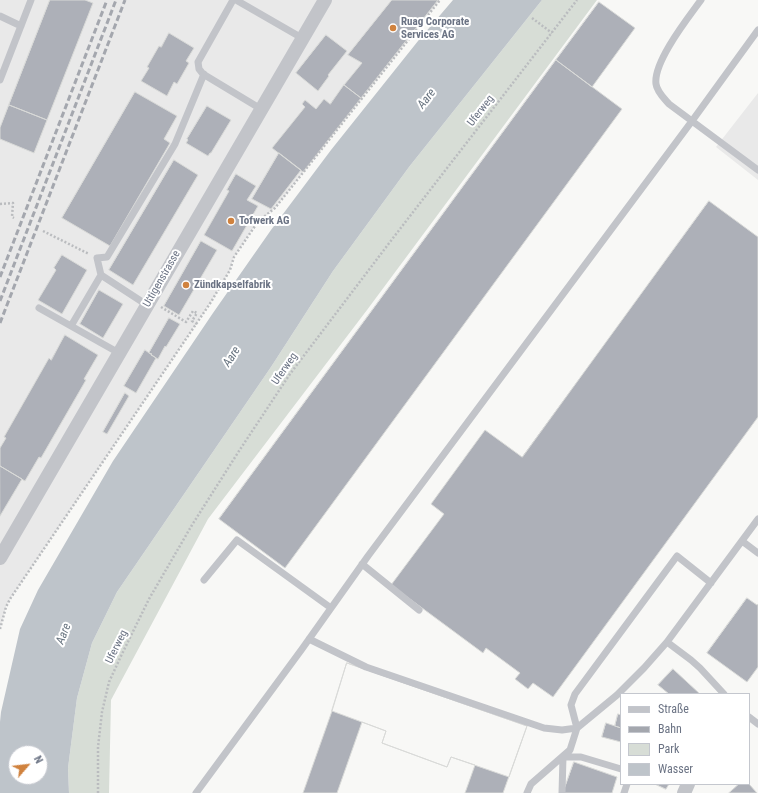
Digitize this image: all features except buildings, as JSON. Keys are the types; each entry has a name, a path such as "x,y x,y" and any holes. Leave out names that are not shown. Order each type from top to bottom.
{"street":[{"name":"Uttigenstrasse","path":"0,558 324,0"}],"lane":[{"path":"0,80 31,0"},
{"path":"261,109 204,74 199,69 198,62 234,0 302,38"},
{"path":"701,0 676,34 657,70 656,85 659,93 669,104 758,170"},
{"path":"0,16 21,26"},
{"path":"196,793 362,564 758,30"},
{"path":"147,305 101,275 97,258 107,257 175,144 204,74"},
{"path":"71,326 101,275"},
{"path":"39,308 119,353"},
{"path":"309,639 366,667 544,728 562,730 577,728 617,696 667,642 758,519"},
{"path":"204,580 237,540 331,608"},
{"path":"742,541 758,552"},
{"path":"527,793 530,784 570,750 577,728 571,705 575,694 677,556 711,583"},
{"path":"362,564 419,610"},
{"path":"667,642 700,668 723,693"},
{"path":"750,718 758,724"},
{"path":"563,757 582,757 620,769"},
{"path":"562,793 563,757"}],"path":[{"path":"0,629 6,607 10,599 197,324 230,270 234,257 254,226 276,208 440,0"},
{"name":"Uferweg","path":"98,793 98,748 102,712 109,682 120,656 149,599 192,526 290,374 577,0"},
{"path":"532,18 552,33"},
{"path":"0,204 13,203 12,217 14,218"},
{"path":"43,231 97,258"},
{"path":"163,308 186,322 193,310 197,313 192,321 197,324"}],"shaded area":[{"path":"0,0 440,0 275,208 254,227 234,257 230,270 211,302 10,599 6,607 0,629"},
{"path":"758,93 758,180 716,147"}],"green space":[{"path":"542,0 597,0 367,310 208,519 111,700 109,793 69,793 68,768 77,698 92,643 117,592 271,367 333,271 409,167"}],"water":[{"name":"Aare","path":"453,0 542,0 409,167 333,271 271,367 117,592 92,643 77,698 68,768 69,793 0,793 1,712 20,629 38,590 113,461 271,230 331,150 418,41"}],"railway":[{"path":"0,277 107,0"},
{"path":"0,301 116,0"},
{"path":"0,323 125,0"}],"place":[{"name":"Ruag Corporate Services AG","path":"393,28"},
{"name":"Tofwerk AG","path":"231,221"},
{"name":"Zündkapselfabrik","path":"186,285"}]}
